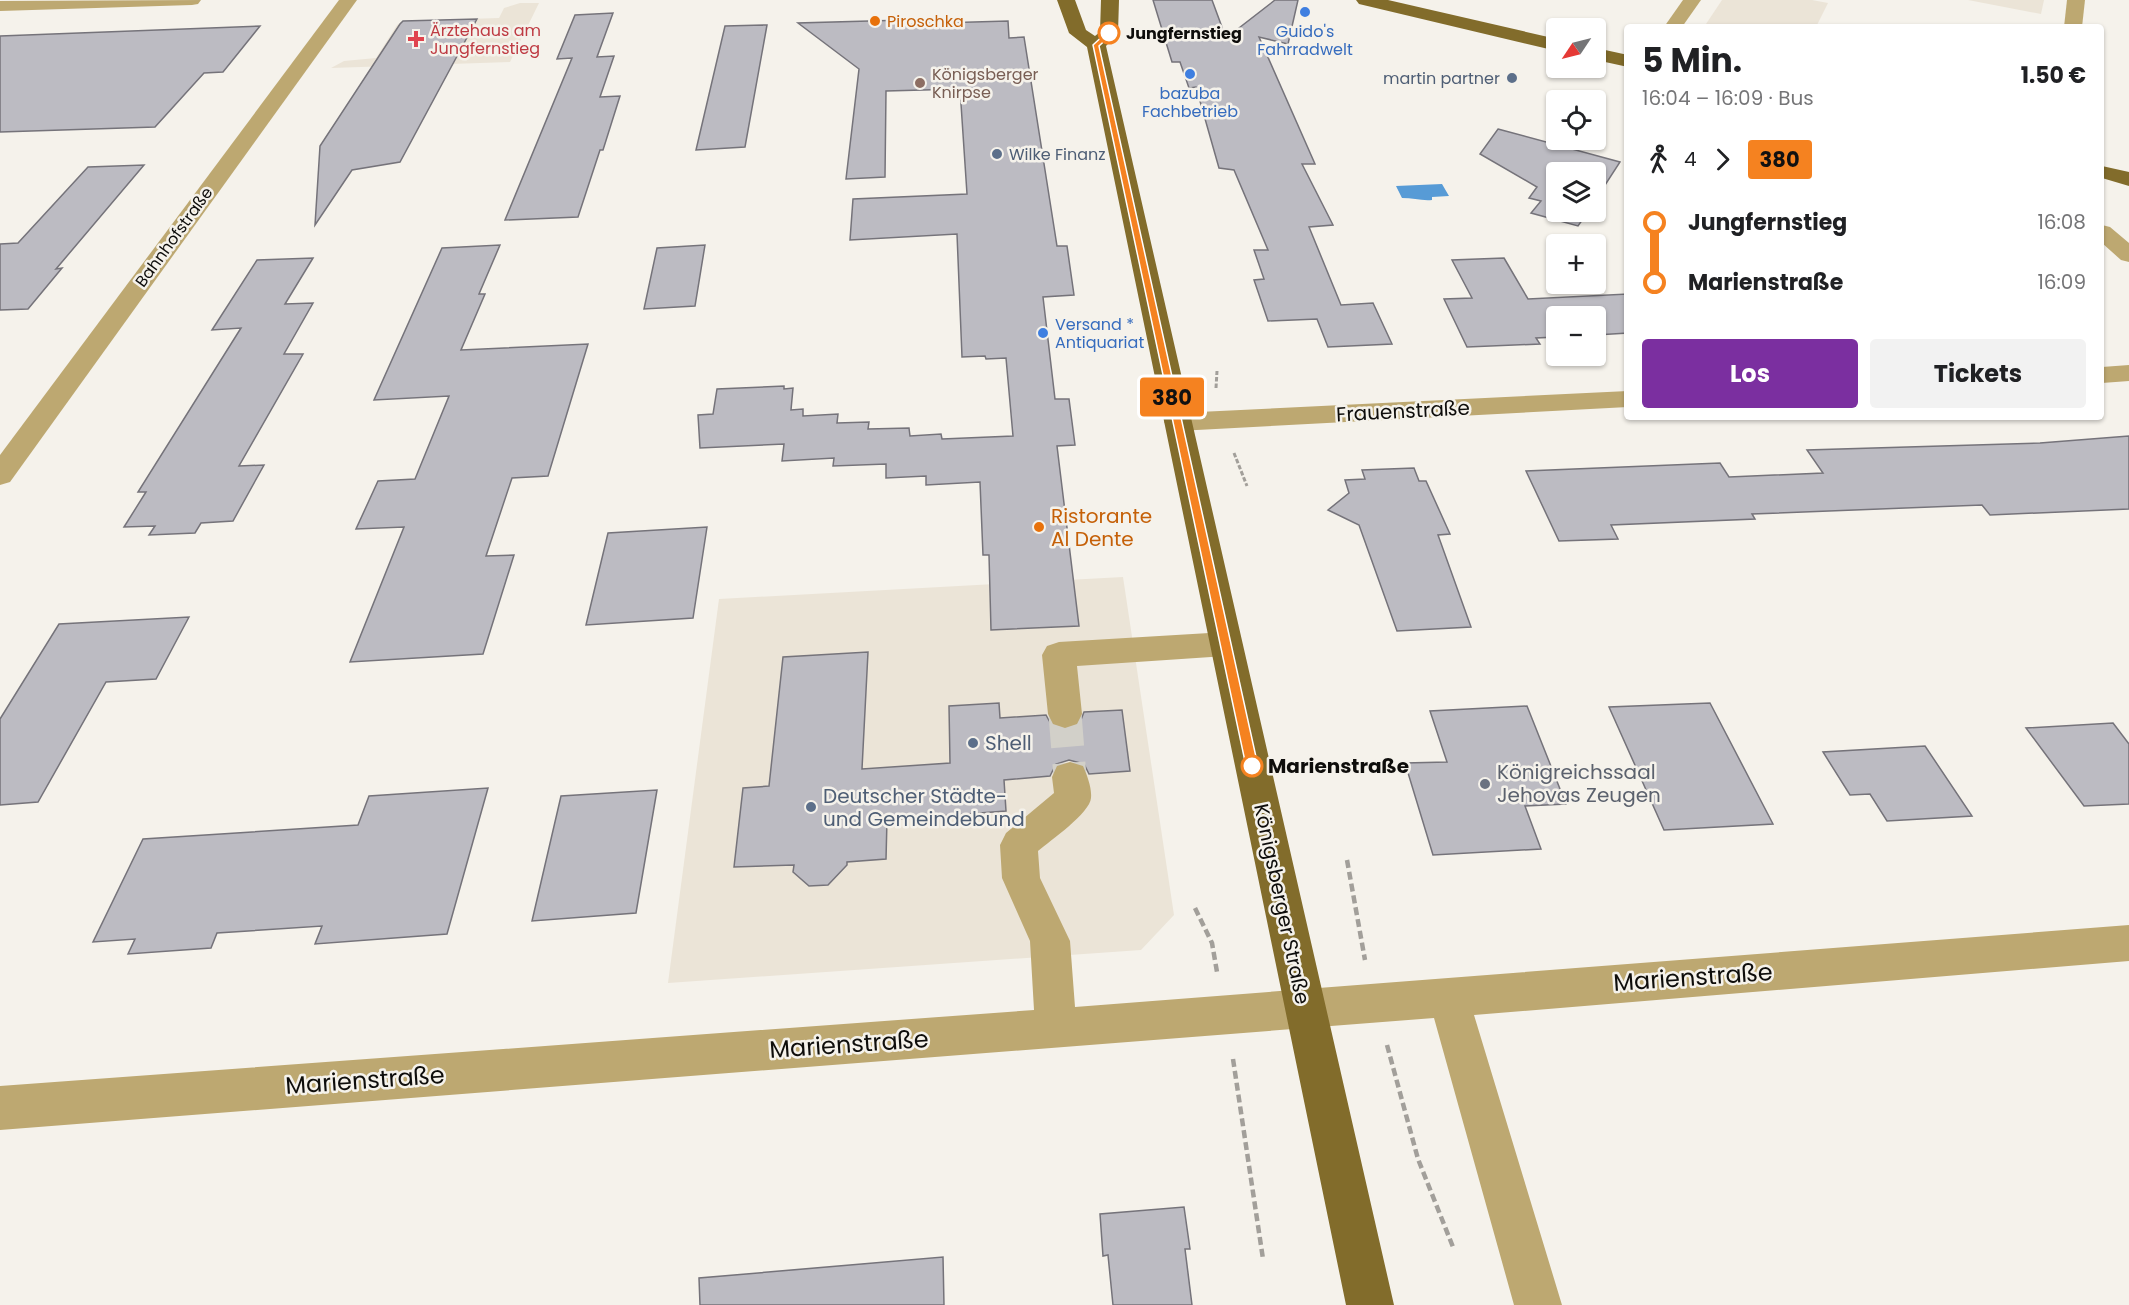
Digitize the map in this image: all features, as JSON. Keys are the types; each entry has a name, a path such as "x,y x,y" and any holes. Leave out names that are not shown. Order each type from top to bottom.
{"main road":[{"path":"1066,0 1078,33 1096,45 1109,33 1110,0"},
{"path":"1365,0 1546,42"},
{"name":"Königsberger Straße","path":"1096,45 1370,1305"},
{"path":"1606,56 1624,60"},
{"path":"2104,173 2129,179"}],"street":[{"path":"0,6 192,0"},
{"name":"Bahnhofstraße","path":"0,475 348,0"},
{"path":"1675,24 1692,0"},
{"path":"2073,24 2076,0"},
{"path":"2104,234 2129,255"},
{"path":"2104,375 2129,374"},
{"name":"Frauenstraße","path":"1178,422 1624,399"},
{"path":"1065,714 1059,654 1226,644"},
{"path":"1056,1029 1050,941 1021,878 1019,845 1074,799 1070,777"},
{"name":"Marienstraße","path":"0,1108 1056,1029 2129,943"},
{"path":"1448,996 1538,1305"}],"path":[{"path":"1216,393 1217,370"},
{"path":"1231,445 1247,486"},
{"path":"1347,860 1358,931"},
{"path":"1195,908 1212,943"},
{"path":"1395,1077 1418,1159 1453,1247"},
{"path":"1240,1096 1263,1259"}],"shaded area":[{"path":"1722,0 1812,0 1828,3 1818,24 1706,24"},
{"path":"1968,0 2044,0 2041,14"},
{"path":"520,3 539,3 510,62 331,68 344,61 376,58 397,25 403,21 499,18 504,8"},
{"path":"1123,577 1174,915 1141,950 668,983 719,599"}],"water":[{"path":"1442,184 1449,196 1432,197 1432,200 1402,198 1396,186"}],"building":[{"path":"1153,0 1212,0 1226,38 1275,0 1298,0 1288,44 1259,37 1315,164 1302,164 1333,225 1309,227 1341,305 1373,303 1392,344 1328,347 1317,319 1268,321 1254,280 1264,279 1254,250 1268,250 1234,170 1219,168 1196,87 1189,88 1180,62 1172,62"},
{"path":"613,13 597,57 614,56 600,97 620,96 578,217 505,220 572,58 557,59 575,15"},
{"path":"477,19 400,162 352,170 315,225 320,146 400,24 403,21"},
{"path":"905,20 904,24 1008,21 1009,38 1024,37 1057,246 1067,246 1074,295 1043,297 1055,399 1069,399 1075,445 1057,446 1079,626 991,630 989,555 983,555 980,482 926,485 926,476 886,478 886,464 833,466 834,458 782,461 784,444 700,448 698,415 713,414 717,389 784,386 784,389 793,388 791,410 803,409 803,416 838,414 837,423 869,422 868,429 909,428 910,436 941,434 942,439 1013,436 1006,358 962,357 957,234 850,240 853,199 967,194 960,89 886,91 885,177 846,179 859,69 798,23"},
{"path":"767,25 745,147 696,150 725,26"},
{"path":"260,26 223,72 204,73 155,127 0,132 0,36"},
{"path":"1498,129 1546,142 1546,150 1576,150 1620,162 1606,184 1606,162 1546,162 1546,217 1531,213 1541,201 1529,198 1537,187 1480,154"},
{"path":"144,165 56,269 62,268 28,309 0,310 0,244 18,243 88,167"},
{"path":"1564,222 1581,222 1578,226"},
{"path":"500,245 479,294 485,294 461,350 588,344 548,476 512,478 486,556 514,555 483,654 350,662 404,527 356,529 378,481 415,479 449,396 374,400 442,248"},
{"path":"705,245 695,306 644,309 657,248"},
{"path":"313,258 285,304 313,303 284,354 303,354 239,466 264,465 233,521 201,523 195,533 149,535 155,526 124,527 146,492 138,492 241,328 212,330 257,260"},
{"path":"1504,258 1528,299 1624,294 1624,333 1606,334 1606,306 1546,306 1546,338 1536,338 1540,344 1467,347 1444,299 1472,298 1452,260"},
{"path":"2129,436 2129,509 1990,515 1982,505 1752,514 1755,519 1611,525 1618,539 1559,541 1526,471 1720,463 1729,477 1823,473 1807,450 2040,443"},
{"path":"1414,468 1419,481 1426,481 1450,534 1438,535 1471,627 1397,631 1359,525 1328,510 1349,493 1345,480 1365,479 1362,470"},
{"path":"707,527 693,618 586,625 608,533"},
{"path":"189,617 156,679 106,682 38,802 0,805 0,719 59,624"},
{"path":"868,652 862,769 950,763 949,706 999,703 1000,718 1046,715 1052,726 1064,730 1079,725 1084,712 1122,710 1130,771 1089,774 1084,764 1069,760 1056,764 1050,776 1004,780 1006,811 887,820 886,859 847,862 847,865 828,885 809,886 793,872 794,865 734,867 743,788 769,786 783,657"},
{"path":"1710,703 1773,824 1664,830 1609,707"},
{"name":"Königreichssaal Jehovas Zeugen","path":"1527,706 1566,804 1525,806 1541,849 1433,855 1405,763 1447,762 1430,711"},
{"path":"2113,723 2129,744 2129,804 2084,806 2026,728"},
{"path":"1925,746 1972,816 1887,821 1870,794 1850,795 1823,752"},
{"path":"488,788 447,934 315,944 322,926 217,933 211,948 128,954 135,939 93,942 143,839 358,825 369,796"},
{"path":"657,790 636,913 532,921 561,796"},
{"path":"1184,1207 1190,1249 1185,1249 1192,1305 1113,1305 1108,1255 1103,1256 1100,1214"},
{"path":"943,1257 944,1305 700,1305 699,1278"}],"tunnel":[{"path":"1065,714 1070,777"}],"bus line":[{"name":"380","path":"1109,33 1096,45 1252,766"}],"place":[{"name":"Guido's Fahrradwelt","path":"1305,12"},
{"name":"Piroschka","path":"875,21"},
{"name":"Jungfernstieg","path":"1109,33"},
{"name":"Ärztehaus am Jungfernstieg","path":"416,39"},
{"name":"bazuba Fachbetrieb","path":"1190,74"},
{"name":"martin partner","path":"1512,78"},
{"name":"Königsberger Knirpse","path":"920,83"},
{"name":"Wilke Finanz","path":"997,154"},
{"name":"Versand * Antiquariat","path":"1043,333"},
{"name":"Ristorante Al Dente","path":"1039,527"},
{"name":"Shell","path":"973,743"},
{"name":"Marienstraße","path":"1252,766"},
{"name":"Königreichssaal Jehovas Zeugen","path":"1485,784"},
{"name":"Deutscher Städte- und Gemeindebund","path":"811,807"}]}
